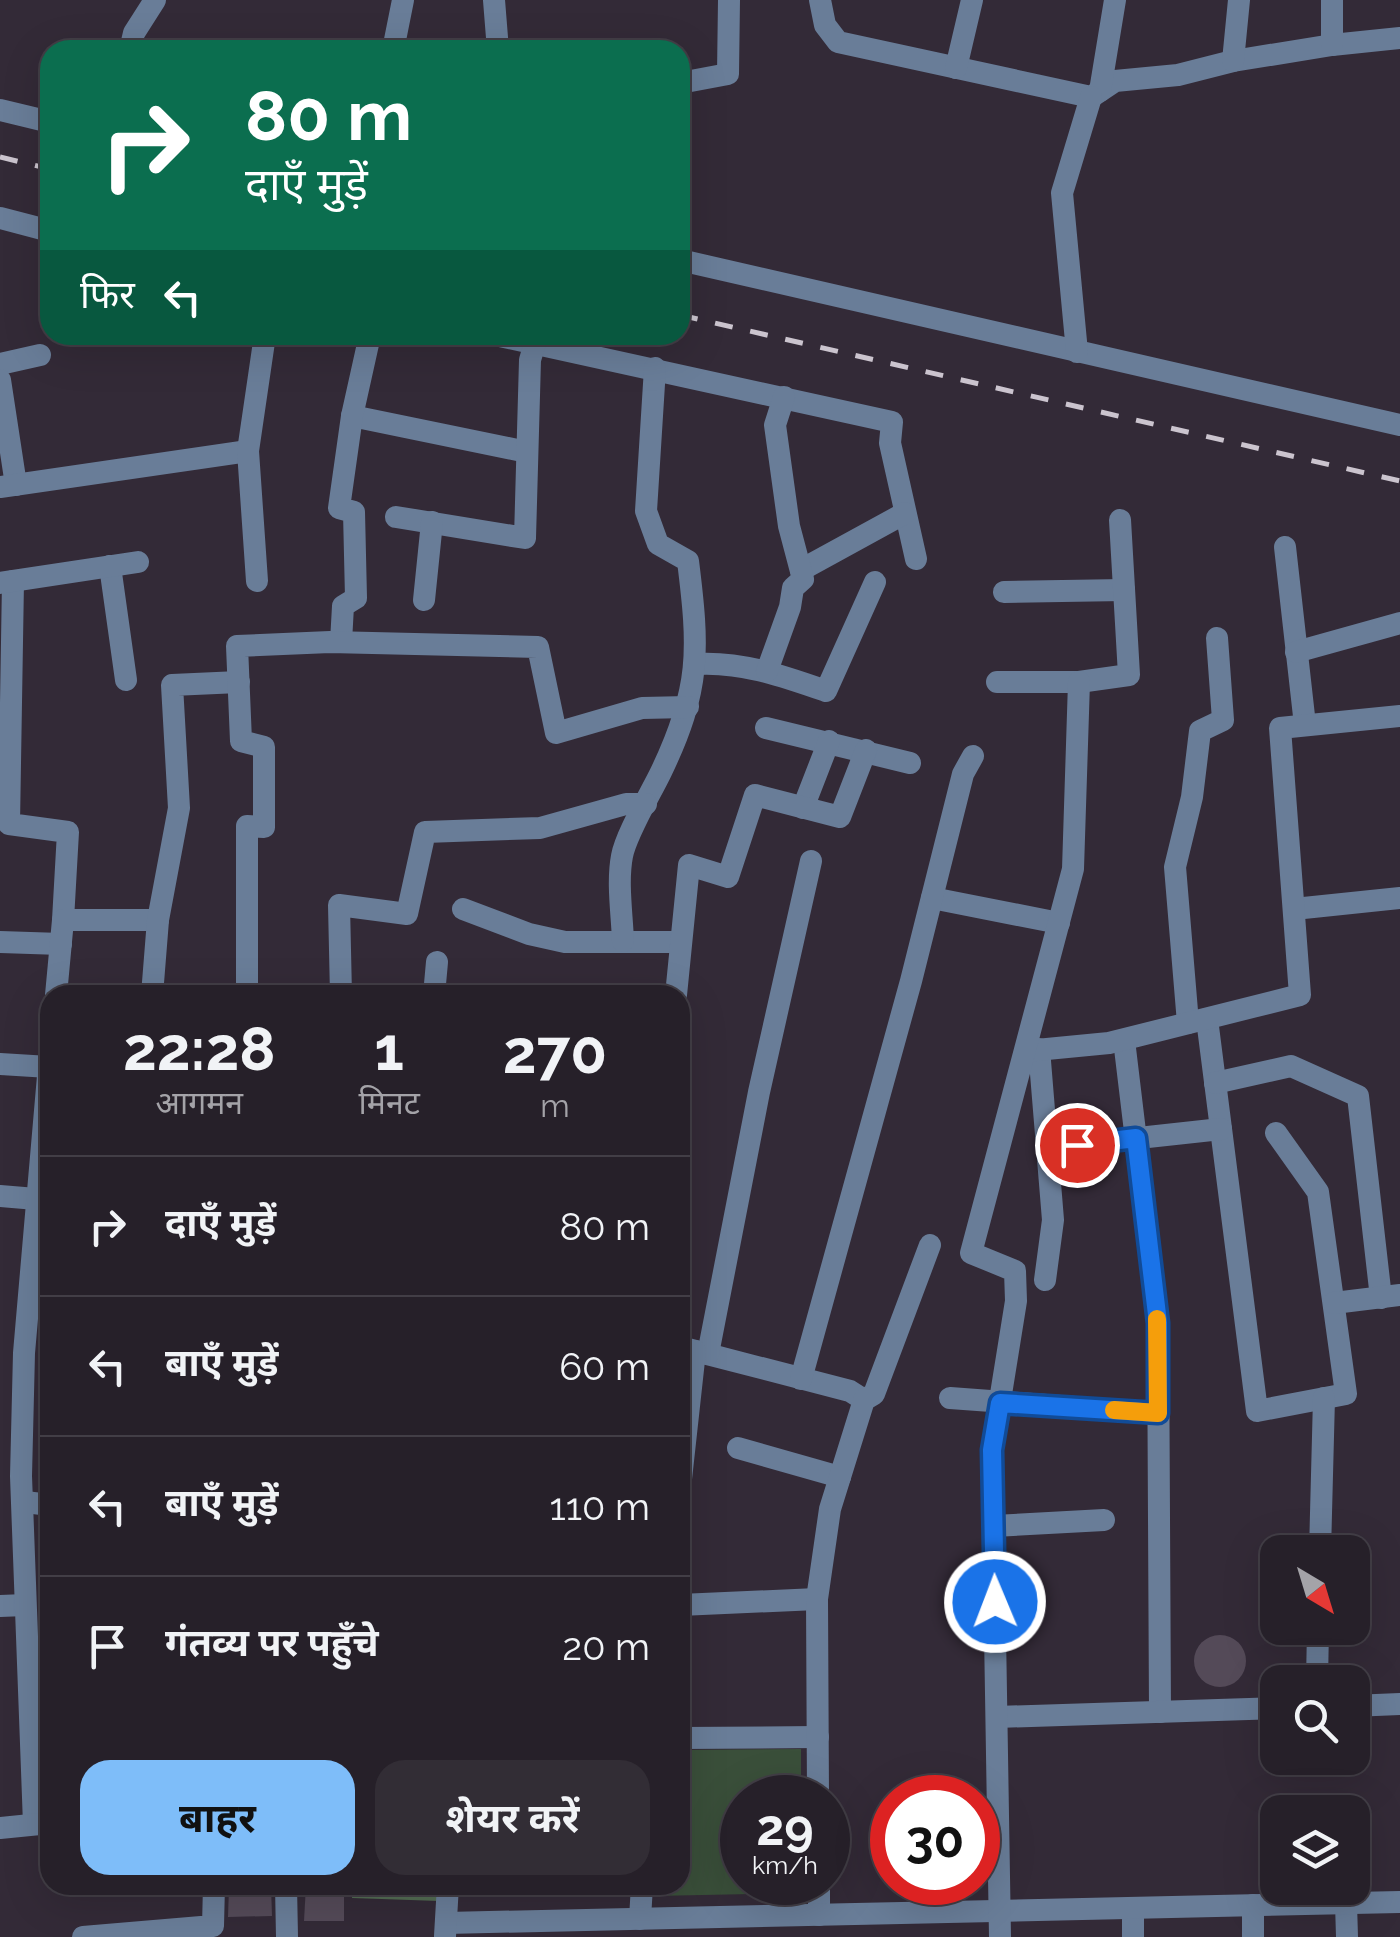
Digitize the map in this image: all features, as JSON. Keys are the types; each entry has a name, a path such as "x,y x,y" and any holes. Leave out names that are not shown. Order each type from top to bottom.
{"street":[{"path":"132,40 155,0"},
{"path":"395,40 403,0"},
{"path":"494,0 497,40"},
{"path":"690,82 728,74 729,0"},
{"path":"820,0 825,25 838,42 1096,94 1115,81 1178,75 1233,61 1400,38"},
{"path":"956,68 972,0"},
{"path":"1077,352 1062,193 1096,94 1115,0"},
{"path":"1233,61 1238,0"},
{"path":"1332,0 1332,45"},
{"path":"0,110 40,120"},
{"path":"0,218 40,228"},
{"path":"690,262 1400,425"},
{"path":"258,581 248,452 264,345"},
{"path":"341,642 344,606 356,598 354,512 338,508 368,345"},
{"path":"396,517 525,538 530,360 534,345"},
{"path":"545,345 892,422 890,443 916,559"},
{"path":"0,364 40,355"},
{"path":"622,941 622,855 688,706 696,664 697,634 688,561 658,544 646,512 655,368"},
{"path":"0,380 8,486 248,452"},
{"path":"767,671 793,588 803,579 790,526 776,424 784,397"},
{"path":"352,416 527,452"},
{"path":"801,570 905,513"},
{"path":"997,682 1078,682 1130,675 1120,520"},
{"path":"424,600 432,522"},
{"path":"1285,547 1305,726"},
{"path":"57,985 68,832 10,824 5,738 6,582 138,562"},
{"path":"110,566 126,680"},
{"path":"696,664 723,662 826,690 874,582"},
{"path":"1004,592 1124,590"},
{"path":"1296,652 1400,623"},
{"path":"1217,638 1223,720 1200,731 1192,797 1175,867 1198,1021 1215,1083 1258,1410 1346,1394 1318,1192 1276,1133"},
{"path":"247,985 247,826 264,827 264,746 241,741 237,646 341,642 538,647 556,733 642,708 688,706"},
{"path":"153,985 158,920 179,808 172,685 239,682"},
{"path":"1000,1937 992,1450 1016,1301 1015,1271 971,1253 1032,1050 1073,869 1078,682"},
{"path":"1032,1050 1124,1040 1300,995 1280,728 1400,716"},
{"path":"766,728 910,763"},
{"path":"803,808 829,742"},
{"path":"677,985 690,864 728,877 755,795 840,818 866,750"},
{"path":"801,1378 963,774 973,756"},
{"path":"341,985 340,905 407,914 425,832 540,828 626,804 646,804"},
{"path":"690,1390 694,1351 759,1092 810,861"},
{"path":"932,898 1059,924"},
{"path":"1294,909 1400,900"},
{"path":"463,909 529,934 565,942 682,942"},
{"path":"0,942 158,920"},
{"path":"435,985 437,962"},
{"path":"1124,1040 1158,1323 1160,1712"},
{"path":"1032,1050 1053,1220 1045,1280"},
{"path":"0,1064 40,1066"},
{"path":"1215,1083 1291,1066 1358,1096 1390,1296 1334,1303"},
{"path":"1047,1148 1221,1129"},
{"path":"40,1179 36,1200 40,1273 10,1475 24,1502 25,1604 40,1797"},
{"path":"0,1196 36,1200"},
{"path":"818,1775 817,1600 830,1509 864,1400 874,1394 930,1244"},
{"path":"694,1351 850,1391 864,1400"},
{"path":"950,1398 1158,1413"},
{"path":"1320,1535 1324,1398"},
{"path":"738,1448 840,1477"},
{"path":"24,1502 40,1504"},
{"path":"994,1526 1104,1520"},
{"path":"690,1604 817,1600"},
{"path":"0,1606 25,1604"},
{"path":"1370,1705 1400,1704"},
{"path":"997,1717 1260,1709"},
{"path":"690,1738 818,1737"},
{"path":"0,1828 40,1823"},
{"path":"83,1937 213,1926 214,1895"},
{"path":"286,1895 287,1937"},
{"path":"448,1895 446,1930 640,1919 1260,1905"},
{"path":"640,1919 641,1895"},
{"path":"1370,1903 1400,1902"},
{"path":"819,1905 819,1915"},
{"path":"1253,1905 1253,1937"},
{"path":"1346,1905 1347,1937"},
{"path":"1133,1908 1133,1937"}],"green space":[{"path":"801,1749 801,1775 720,1775 720,1895 654,1896 690,1895 690,1750"},
{"path":"439,1895 439,1901 352,1898"}],"building":[{"path":"1220,1635 1238,1643 1246,1661 1238,1679 1220,1687 1202,1679 1194,1661 1202,1643"},
{"path":"229,1895 271,1895 272,1916 228,1917"},
{"path":"305,1895 344,1895 344,1921 304,1921"}],"railway":[{"path":"0,157 40,167"},
{"path":"690,317 1400,481"}],"slow traffic":[{"path":"1114,1410 1158,1413 1157,1319"}],"route":[{"path":"995,1602 992,1450 1000,1403 1158,1413 1158,1323 1136,1138 1077,1145"}]}
